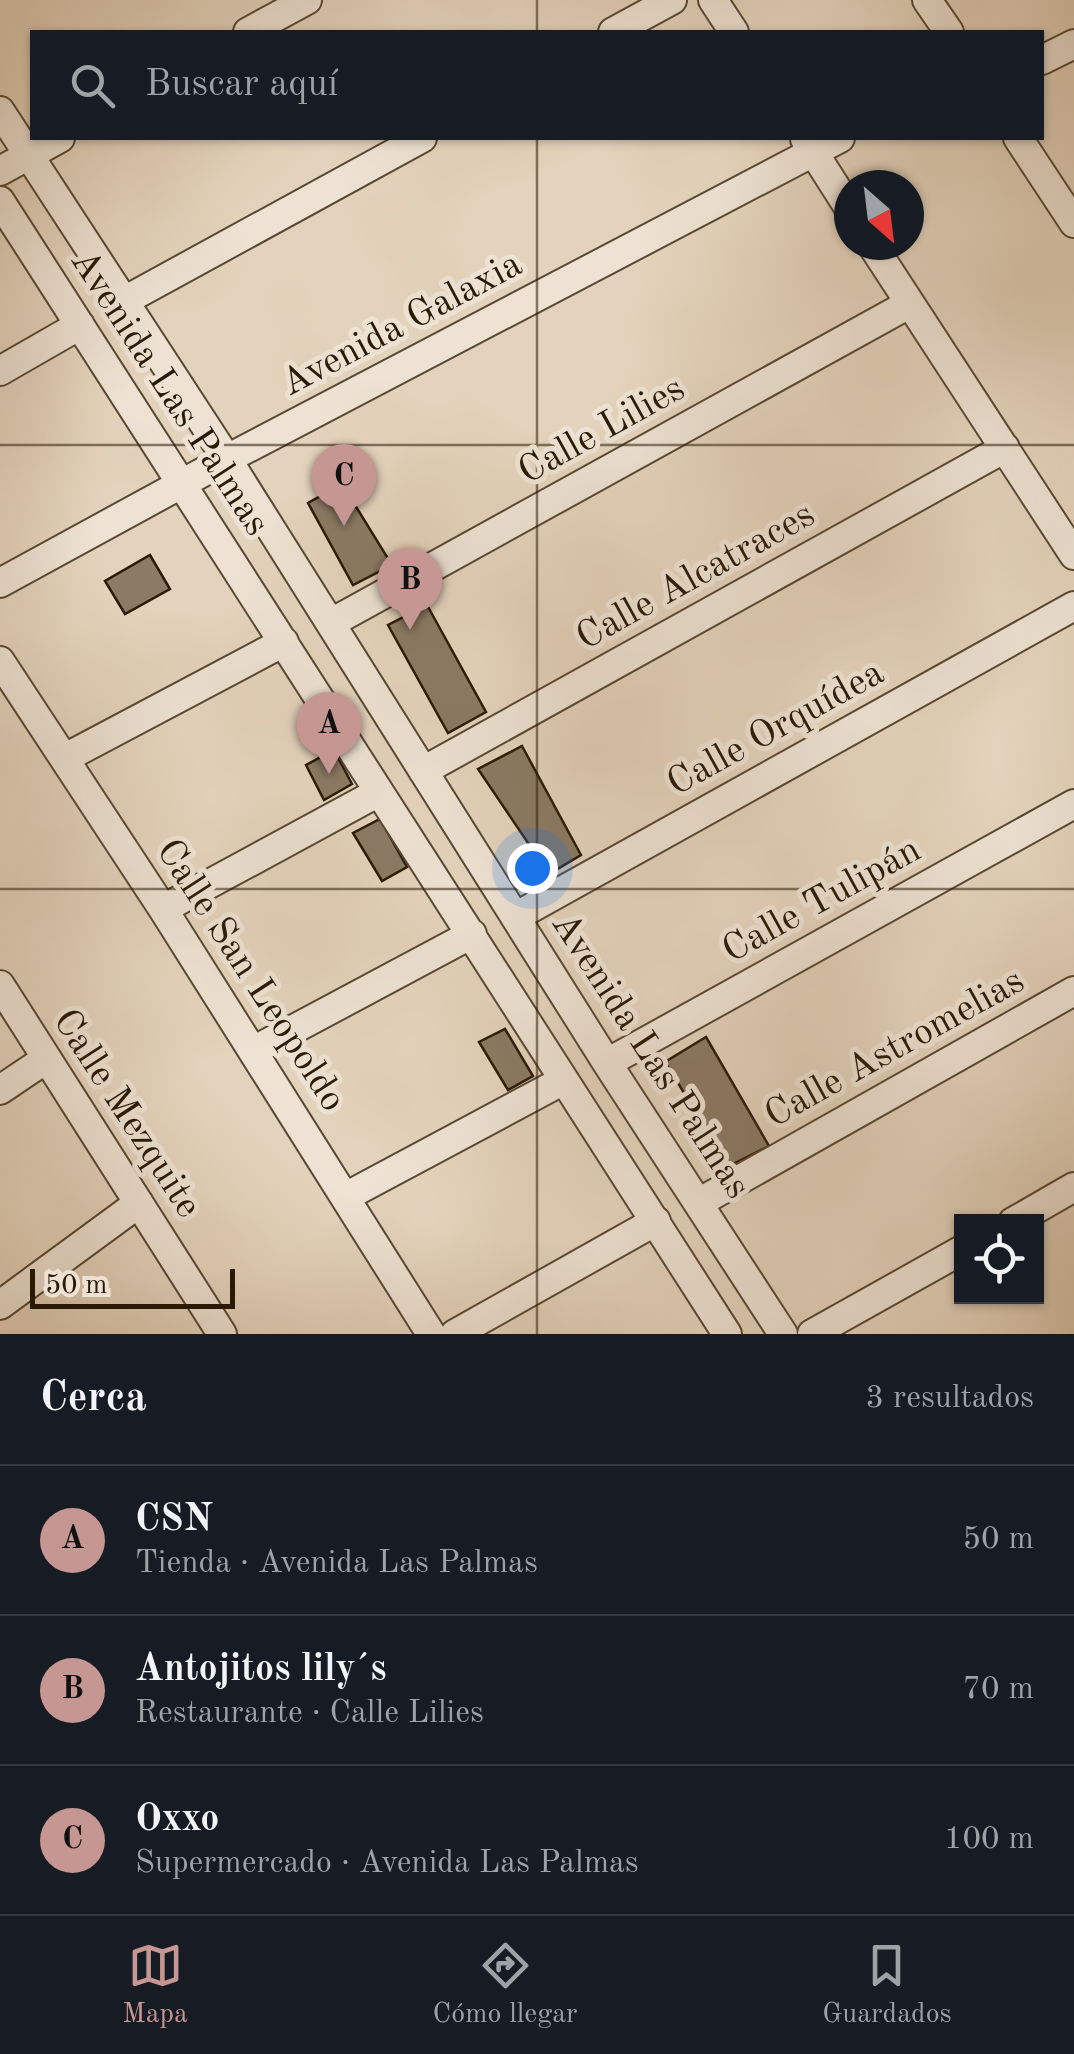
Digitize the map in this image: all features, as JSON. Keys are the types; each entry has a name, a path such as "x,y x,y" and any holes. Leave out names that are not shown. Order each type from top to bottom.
{"street":[{"path":"252,30 306,0"},
{"path":"617,30 672,0"},
{"path":"713,0 733,30"},
{"path":"927,0 947,30"},
{"path":"1044,59 1074,44"},
{"name":"Avenida Las Palmas","path":"0,111 227,459 607,1063 783,1334"},
{"path":"0,171 56,140"},
{"path":"124,301 418,140"},
{"path":"1019,140 1074,223"},
{"path":"809,145 834,184"},
{"name":"Avenida Galaxia","path":"0,583 809,145"},
{"name":"Avenida Las Palmas","path":"0,201 727,1334"},
{"path":"881,260 1074,555"},
{"name":"Calle Lilies","path":"331,623 909,304"},
{"path":"0,371 80,326"},
{"name":"Calle Alcatraces","path":"423,771 1005,448"},
{"name":"Calle Orquídea","path":"515,917 1074,606"},
{"path":"66,758 284,642"},
{"name":"Calle San Leopoldo","path":"0,662 66,758 432,1334"},
{"path":"163,909 378,792"},
{"name":"Calle Tulipán","path":"607,1063 1074,804"},
{"path":"253,1051 472,934"},
{"name":"Calle Mezquite","path":"0,986 222,1334"},
{"name":"Calle Astromelias","path":"700,1202 1074,991"},
{"path":"0,1090 46,1059"},
{"path":"347,1196 564,1080"},
{"path":"1027,1214 1074,1187"},
{"path":"0,1305 139,1204"},
{"path":"454,1334 656,1221"},
{"path":"812,1334 954,1254"}],"building":[{"path":"342,484 392,565 353,585 308,503"},
{"path":"150,555 170,589 125,614 105,581"},
{"path":"427,605 486,712 448,733 388,625"},
{"path":"522,746 581,855 549,874 478,769"},
{"path":"334,750 352,784 324,800 306,765"},
{"path":"380,819 407,867 382,881 353,833"},
{"path":"505,1029 533,1076 508,1090 479,1042"},
{"path":"706,1037 769,1146 729,1166 665,1062"}],"place":[{"name":"Oxxo","path":"344,526"},
{"name":"Antojitos lily´s","path":"410,630"},
{"name":"CSN","path":"329,774"}]}
